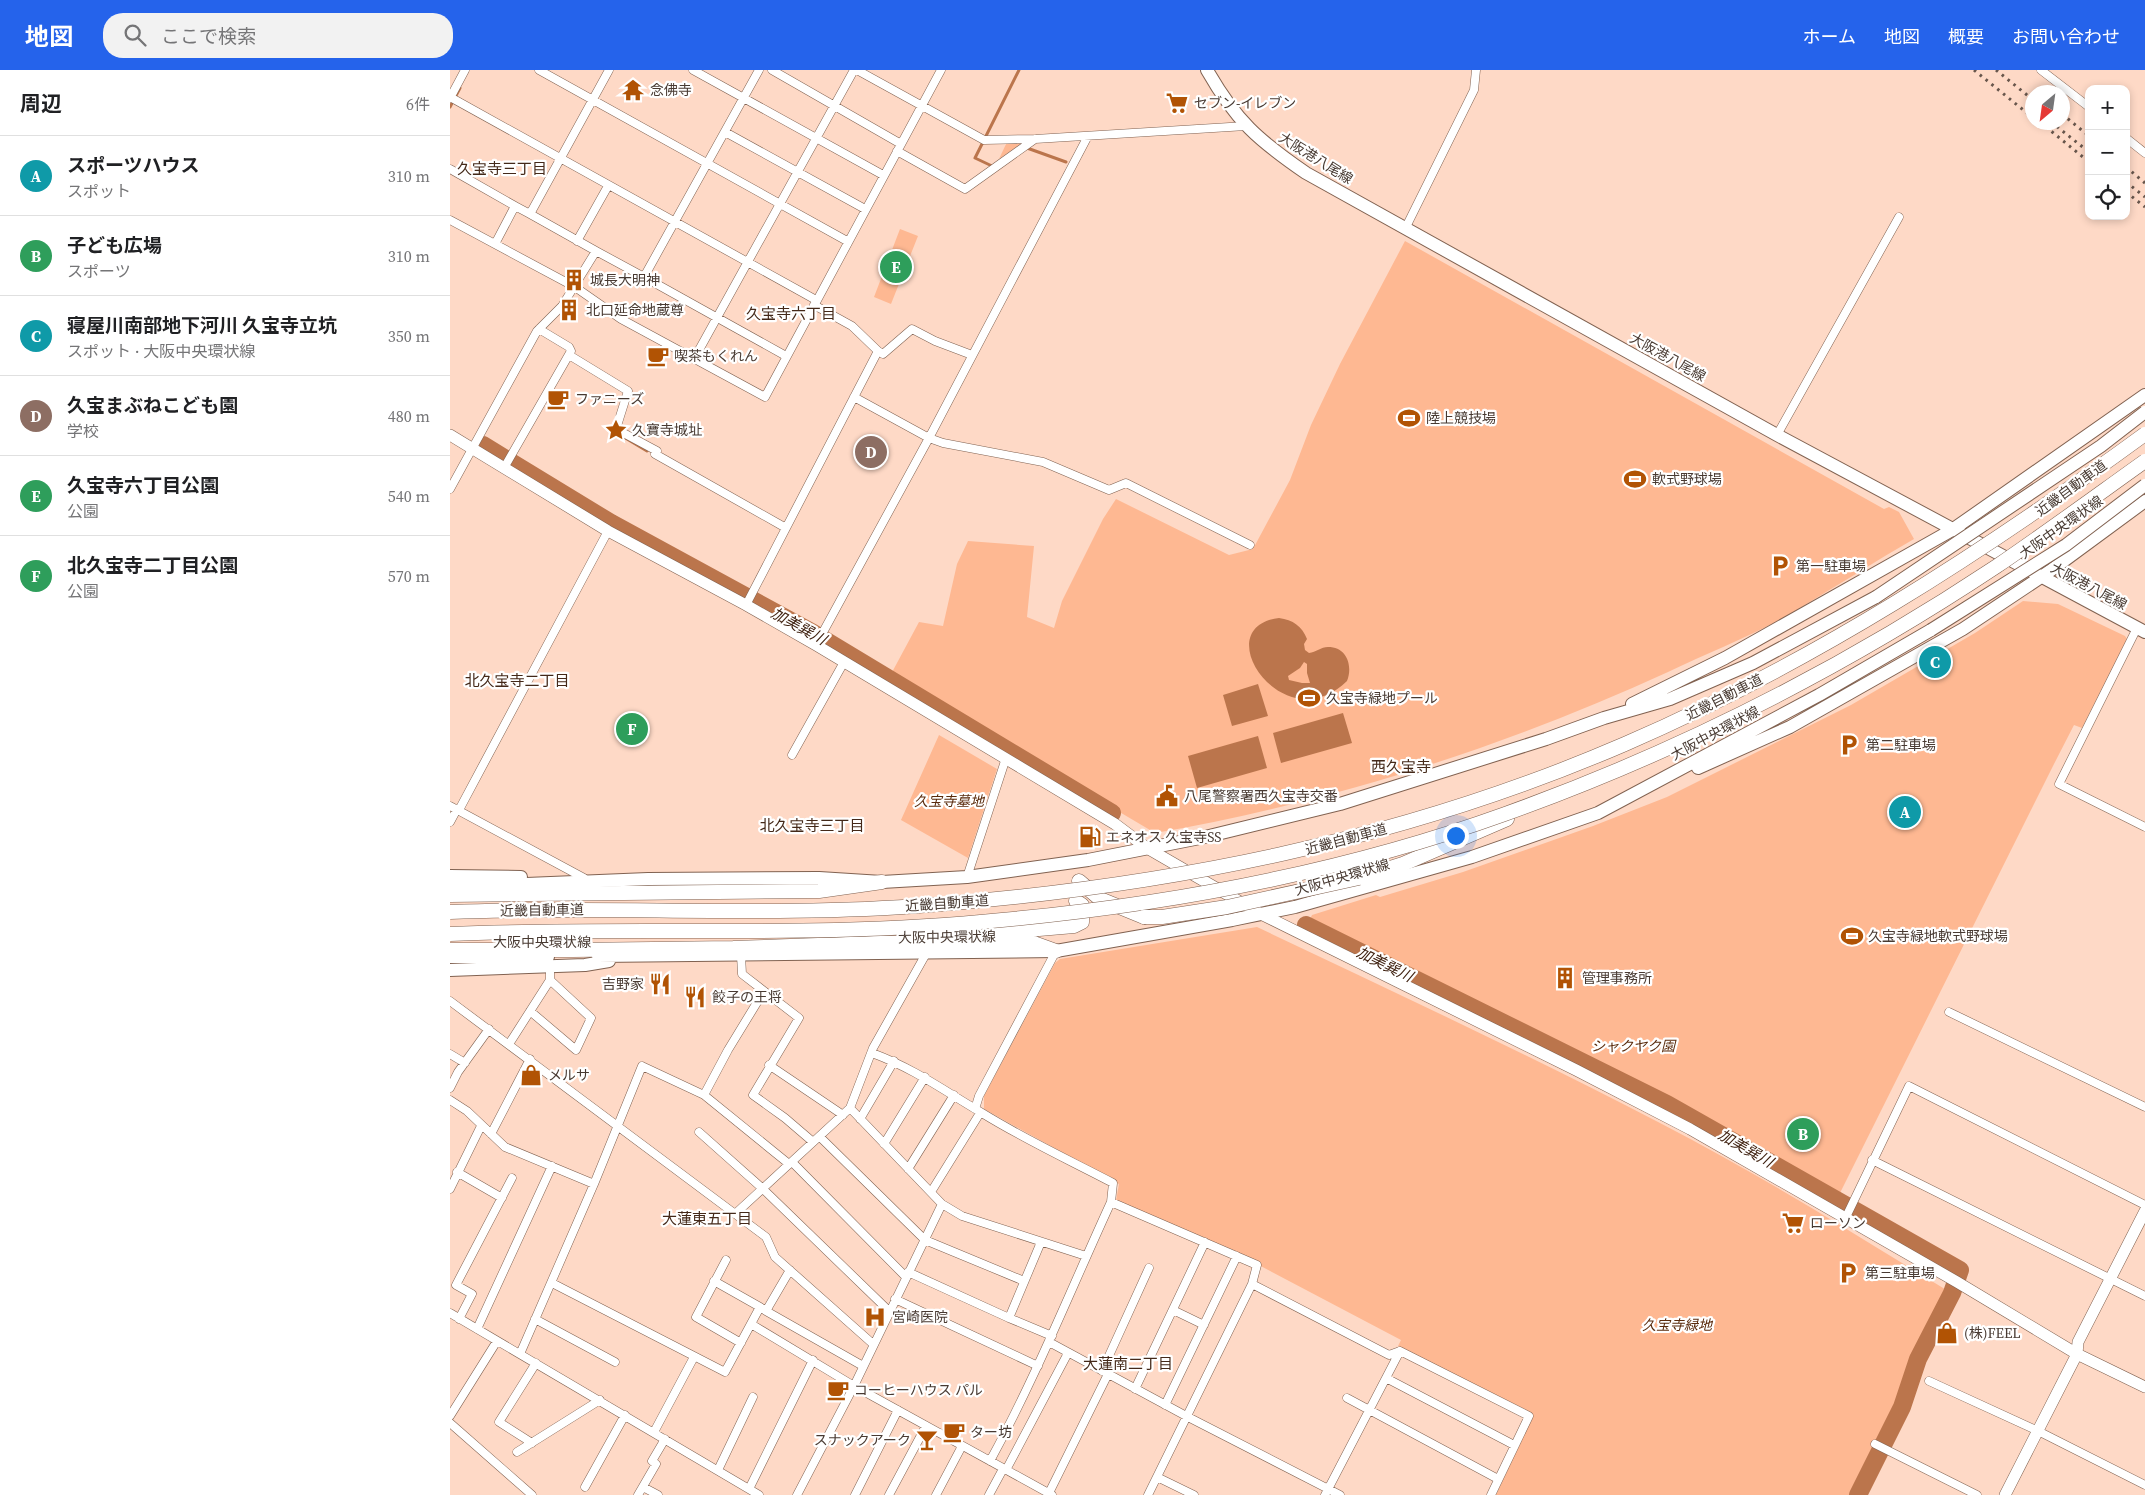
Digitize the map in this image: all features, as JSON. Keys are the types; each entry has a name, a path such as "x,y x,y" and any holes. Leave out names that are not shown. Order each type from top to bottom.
{"highway":[{"name":"近畿自動車道","path":"450,912 849,910 927,905 1143,882 1294,853 1362,835 1478,799 1563,769 1704,708 1794,661 1917,591 2050,504 2145,434"},
{"name":"近畿自動車道","path":"450,934 573,931 851,930 928,926 1072,913 1153,901 1301,873 1438,836 1571,789 1712,727 1866,645 1995,567 2145,461"},
{"path":"1079,881 1100,899 1144,916 1162,917 1226,907 1359,878 1419,857 1571,789"},
{"path":"450,895 819,890 882,882"},
{"path":"874,943 1074,926 1082,922 1083,910 1082,905 1076,901"},
{"path":"450,950 714,948 874,943 1031,942 1056,951"}],"main road":[{"name":"大阪港八尾線","path":"1207,70 1224,100 1246,126 1270,148 1306,173 1777,435 2040,578 2141,630"},
{"path":"1604,718 1725,658 1952,530 2049,464 2145,395"},
{"path":"450,887 648,880 819,878 882,882 967,877 1088,860 1205,837 1340,804 1546,739 1604,718 1670,699 1753,663 1876,597 2101,446 2145,412"},
{"name":"大阪中央環状線","path":"450,957 1056,951 1261,914 1472,857 1598,813 1819,695 1931,630 2066,545 2145,485"},
{"path":"1598,813 1790,727 1963,629 2040,578 2145,501"},
{"path":"450,876 648,880"},
{"path":"450,970 584,965 636,956"}],"street":[{"path":"465,70 450,98 747,262 852,326 883,354 912,330 972,356"},
{"path":"539,70 847,242"},
{"path":"530,214 609,70"},
{"path":"692,70 884,176"},
{"path":"644,277 759,70"},
{"path":"772,70 834,106 965,188 1035,139"},
{"path":"694,359 779,203 855,70 984,140 1035,139 1246,126"},
{"path":"450,220 575,287 621,319 765,397 941,70"},
{"path":"1406,227 1474,90 1476,70"},
{"path":"2041,70 2085,104"},
{"path":"725,132 865,209"},
{"path":"818,640 929,438 1088,136"},
{"path":"2130,141 2145,153"},
{"path":"450,169 786,356"},
{"path":"577,241 608,186"},
{"path":"494,244 515,206"},
{"path":"1777,435 1899,218"},
{"path":"450,489 539,329 562,306 596,251"},
{"path":"507,463 571,351 569,347 539,329"},
{"path":"748,601 878,351"},
{"path":"569,355 628,391 616,429 657,452 655,454 786,528"},
{"path":"2049,464 2076,440 2145,389"},
{"path":"854,397 929,438 956,447 1043,462 1109,490 1126,482 1250,545"},
{"path":"450,435 472,450 507,463 608,531 748,601 818,640 844,662 1115,824 1147,848 1261,914 1690,1129 1846,1217 2077,1354 2145,1388"},
{"path":"2102,532 2145,508"},
{"path":"450,822 455,808 608,531"},
{"path":"2141,630 2059,784 2145,827"},
{"path":"792,755 844,662"},
{"path":"967,877 1006,758"},
{"path":"455,808 584,878"},
{"path":"931,1192 978,1111 979,1096 1056,951"},
{"path":"735,1214 850,1108 873,1048 927,952"},
{"path":"741,955 742,974 799,1018 769,1065 753,1095 816,1140 925,1240 1024,1281"},
{"path":"509,1044 550,980 550,966"},
{"path":"530,1011 576,1050 591,1018 550,980"},
{"path":"704,1095 728,1050 764,991"},
{"path":"450,1000 766,1237 775,1257 873,1344"},
{"path":"1949,1012 2145,1107"},
{"path":"450,1088 489,1029"},
{"path":"872,1053 894,1061 925,1077 978,1111 1113,1184 1111,1202 1018,1410 990,1461"},
{"path":"450,1054 465,1063"},
{"path":"491,1134 530,1059"},
{"path":"860,1119 894,1061"},
{"path":"769,1065 843,1115"},
{"path":"520,1354 594,1184 642,1066 704,1095 790,1163 907,1275 1009,1318 1050,1339 1068,1353 1326,1492 1340,1495"},
{"path":"884,1144 925,1077"},
{"path":"1846,1217 1909,1086 2145,1205"},
{"path":"908,1169 954,1095"},
{"path":"450,1100 467,1111 505,1147 594,1184"},
{"path":"850,1108 942,1204 962,1216 1086,1256"},
{"path":"450,1189 481,1126"},
{"path":"699,1132 763,1189 889,1311"},
{"path":"1872,1160 2145,1296"},
{"path":"477,1329 552,1166"},
{"path":"457,1172 502,1198"},
{"path":"459,1319 472,1294 456,1285 512,1178"},
{"path":"1111,1202 1257,1266 1252,1284 1148,1495"},
{"path":"797,1495 854,1386 942,1204"},
{"path":"2005,1495 2077,1354 2078,1342 2145,1210"},
{"path":"1009,1318 1041,1242"},
{"path":"1135,1389 1205,1242"},
{"path":"1165,1405 1237,1256"},
{"path":"726,1260 696,1317 741,1343"},
{"path":"751,1324 854,1386 1050,1495 1149,1268"},
{"path":"552,1283 725,1372 751,1324 790,1270"},
{"path":"714,1281 863,1366"},
{"path":"1252,1284 1389,1355 1400,1351 1529,1416 1491,1495"},
{"path":"895,1299 1038,1366"},
{"path":"1173,1310 1204,1325"},
{"path":"450,1313 759,1495"},
{"path":"536,1319 615,1362"},
{"path":"450,1416 497,1341"},
{"path":"1326,1492 1400,1351"},
{"path":"989,1495 1068,1353"},
{"path":"654,1432 694,1357"},
{"path":"749,1489 813,1360"},
{"path":"532,1443 499,1422 536,1363"},
{"path":"1386,1378 1514,1446"},
{"path":"1929,1381 2038,1431 2145,1485"},
{"path":"718,1470 753,1397"},
{"path":"1346,1398 1498,1479"},
{"path":"517,1452 600,1400"},
{"path":"855,1495 898,1410"},
{"path":"585,1487 625,1415"},
{"path":"450,1423 532,1495"},
{"path":"889,1495 926,1426"},
{"path":"638,1495 656,1464 652,1461 665,1439"},
{"path":"1875,1444 1977,1495"},
{"path":"936,1495 962,1446"},
{"path":"1157,1477 1194,1495"},
{"path":"643,1487 658,1495"}],"green space":[{"path":"1007,142 1022,143 999,159"},
{"path":"900,229 918,236 891,304 874,297"},
{"path":"1405,241 1884,509 1889,507 1899,512 1914,539 1764,628 1606,699 1544,724 1481,748 1352,788 1287,805 1155,833 890,676 919,622 943,626 957,564 968,541 1034,546 1027,617 1054,628 1062,601 1103,519 1116,499 1229,555 1253,549 1290,480 1311,425 1340,364"},
{"name":"シャクヤク園","path":"2023,601 2058,604 2125,636 2127,639 2082,728 2074,725 1838,1197 1670,1102 1495,1014 1308,924 1312,915 1376,895 1380,897 1463,872 1593,826 1667,797 1851,705 1975,633"},
{"path":"630,719 641,726 634,739 623,733"},
{"name":"久宝寺墓地","path":"939,735 997,769 968,858 901,820"},
{"name":"久宝寺緑地","path":"1257,927 1510,1048 1697,1142 1770,1183 1948,1291 1916,1356 1899,1405 1854,1495 1496,1495 1533,1414 1398,1346 1401,1340 1255,1263 1116,1201 1119,1184 984,1109 984,1096 1055,963 1060,959"}],"shaded area":[{"path":"1279,618 1289,620 1296,624 1307,639 1304,644 1305,650 1309,653 1325,647 1340,650 1347,658 1349,664 1347,681 1323,696 1299,699 1278,691 1262,676 1251,658 1250,640 1258,626","holes":["1304,662 1307,664 1310,683 1289,680 1288,676 1300,668"]},
{"path":"1258,684 1268,716 1232,726 1223,695"},
{"path":"1343,713 1352,743 1281,763 1273,733"},
{"path":"1258,736 1267,768 1197,788 1188,756"}],"waterway":[{"path":"992,166 975,158 1019,70"},
{"path":"450,107 460,88"},
{"path":"1027,148 1066,162"},
{"path":"622,436 647,451"},
{"name":"加美巽川","path":"483,445 611,523 813,633 1112,813"},
{"name":"加美巽川","path":"1306,925 1667,1104 1960,1270 1952,1293 1918,1359 1902,1407 1858,1495"}],"railway":[{"path":"1974,70 2025,111"},
{"path":"1996,70 2025,93"},
{"path":"2070,121 2085,133"},
{"path":"2050,130 2085,159"},
{"path":"2061,130 2085,149"},
{"path":"2130,170 2145,183"},
{"path":"2130,185 2145,197"},
{"path":"2130,195 2145,207"}],"place":[{"name":"念佛寺","path":"633,90"},
{"name":"セブン-イレブン","path":"1177,103"},
{"name":"久宝寺六丁目公園","path":"896,267"},
{"name":"城長大明神","path":"574,280"},
{"name":"北口延命地蔵尊","path":"569,310"},
{"name":"喫茶もくれん","path":"658,356"},
{"name":"ファニーズ","path":"558,399"},
{"name":"陸上競技場","path":"1409,418"},
{"name":"久寶寺城址","path":"616,430"},
{"name":"久宝まぶねこども園","path":"871,452"},
{"name":"軟式野球場","path":"1635,479"},
{"name":"第一駐車場","path":"1780,566"},
{"name":"寝屋川南部地下河川 久宝寺立坑","path":"1935,662"},
{"name":"久宝寺緑地プール","path":"1309,698"},
{"name":"北久宝寺二丁目公園","path":"632,729"},
{"name":"第二駐車場","path":"1849,745"},
{"name":"八尾警察署西久宝寺交番","path":"1167,796"},
{"name":"スポーツハウス","path":"1905,812"},
{"name":"エネオス 久宝寺SS","path":"1090,837"},
{"name":"久宝寺緑地軟式野球場","path":"1852,936"},
{"name":"管理事務所","path":"1565,978"},
{"name":"吉野家","path":"660,984"},
{"name":"餃子の王将","path":"695,997"},
{"name":"メルサ","path":"531,1075"},
{"name":"子ども広場","path":"1803,1134"},
{"name":"ローソン","path":"1793,1223"},
{"name":"第三駐車場","path":"1848,1273"},
{"name":"宮崎医院","path":"875,1317"},
{"name":"(株)FEEL","path":"1947,1333"},
{"name":"コーヒーハウス パル","path":"838,1390"},
{"name":"ター坊","path":"954,1432"},
{"name":"スナックアーク","path":"927,1440"}],"district":[{"name":"久宝寺三丁目","path":"502,168"},
{"name":"久宝寺六丁目","path":"791,313"},
{"name":"北久宝寺二丁目","path":"517,680"},
{"name":"西久宝寺","path":"1401,766"},
{"name":"北久宝寺三丁目","path":"812,825"},
{"name":"大蓮東五丁目","path":"707,1218"},
{"name":"大蓮南二丁目","path":"1128,1363"}]}
